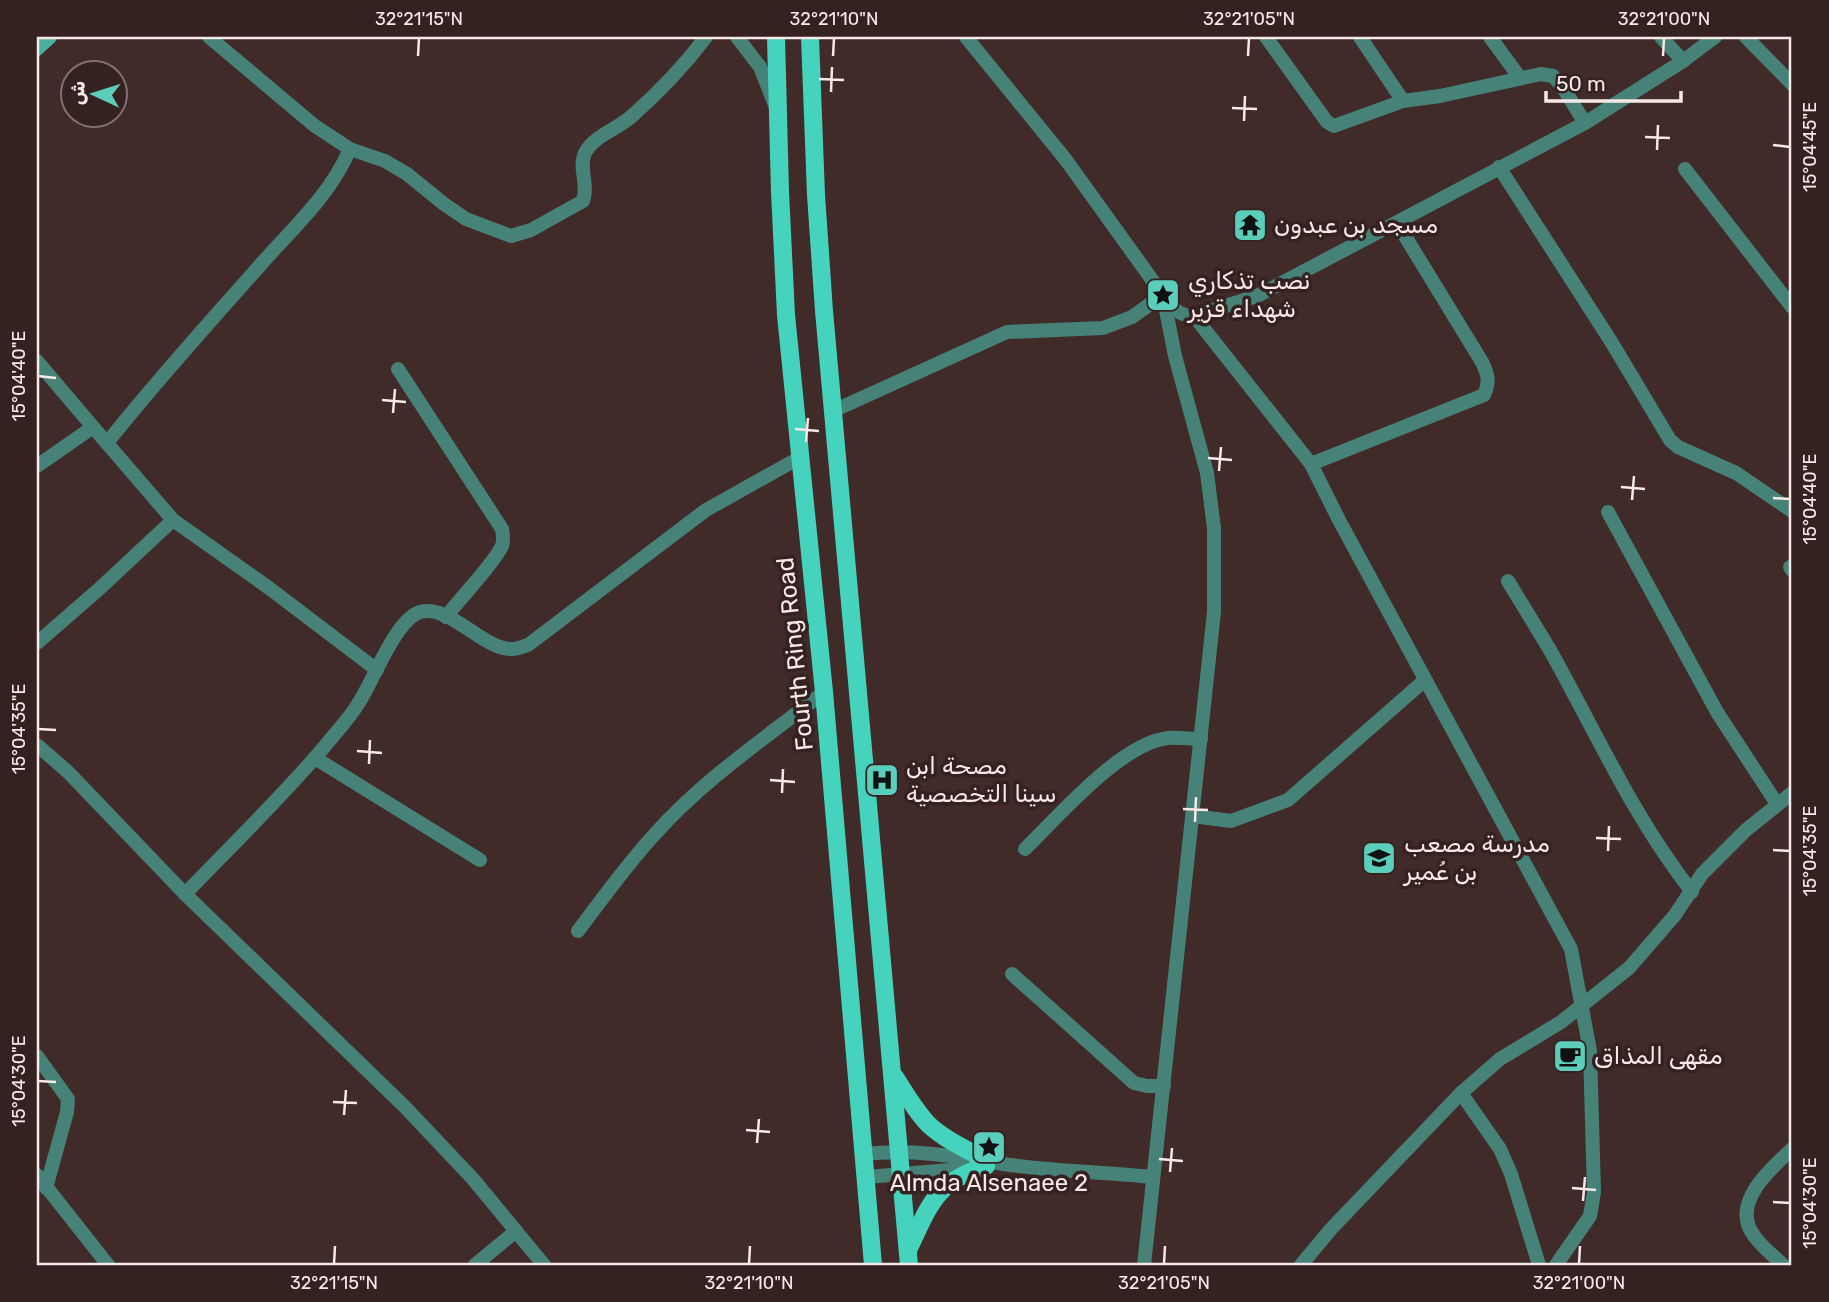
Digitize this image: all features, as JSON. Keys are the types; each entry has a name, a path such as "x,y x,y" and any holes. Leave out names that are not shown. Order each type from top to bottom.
{"main road":[{"name":"Fourth Ring Road","path":"775,40 786,314 824,692 873,1265"},
{"path":"813,41 816,195 833,411 909,1258"},
{"path":"894,1075 928,1124 950,1141 991,1163"},
{"path":"909,1258 934,1199 952,1180 991,1163"}],"street":[{"path":"37,49 50,37"},
{"path":"209,37 315,126 350,149 385,161 408,174 466,219 511,236 531,230 583,201 587,188 584,156 590,145 629,118 691,57 706,37"},
{"path":"737,37 760,67 777,111"},
{"path":"967,37 1074,170 1163,295 1177,312 1185,316 1194,316 1257,296 1397,223 1585,123 1683,61 1715,37"},
{"path":"1266,37 1327,122 1334,126 1403,101 1440,96 1541,74 1553,76 1562,86 1585,123"},
{"path":"1360,37 1403,101"},
{"path":"1490,37 1520,78"},
{"path":"1661,37 1683,61"},
{"path":"1746,37 1792,83"},
{"path":"107,443 264,260 307,216 334,180 350,149"},
{"path":"1499,167 1612,343 1670,440 1678,447 1755,484 1792,511"},
{"path":"1685,169 1792,307"},
{"path":"1311,464 1484,395 1488,385 1488,374 1482,362 1397,223"},
{"path":"833,411 1007,332 1103,328 1132,317 1163,295"},
{"path":"1144,1265 1213,612 1214,528 1206,473 1175,356 1163,295"},
{"path":"1194,316 1311,464 1571,949 1590,1051 1594,1192 1590,1216 1556,1265"},
{"path":"37,361 173,520 269,587 377,670"},
{"path":"398,369 502,529 504,537 492,561 446,617"},
{"path":"37,466 93,427"},
{"path":"185,894 315,758 372,684 395,636 419,612 431,611 446,617 498,647 512,649 528,645 705,510 799,458"},
{"path":"1608,512 1717,712 1777,804"},
{"path":"37,643 173,520"},
{"path":"1508,581 1550,651 1628,799 1662,853 1692,892"},
{"path":"1193,816 1231,821 1288,800 1425,680"},
{"path":"578,931 656,832 707,783 824,692"},
{"path":"1024,849 1111,766 1139,748 1166,738 1201,739"},
{"path":"37,745 68,772 185,894 405,1107 473,1179 544,1265"},
{"path":"315,758 480,860"},
{"path":"1301,1265 1331,1229 1461,1093 1500,1059 1582,1007 1629,968 1692,892 1702,874 1730,845 1792,793"},
{"path":"1012,974 1134,1083 1164,1086"},
{"path":"37,1056 68,1100 46,1188"},
{"path":"1461,1093 1500,1149 1539,1265"},
{"path":"1783,1265 1754,1236 1746,1220 1749,1199 1762,1179 1792,1149"},
{"path":"864,1154 899,1151 943,1154 991,1163 1152,1177"},
{"path":"867,1177 991,1163"},
{"path":"37,1175 108,1265"},
{"path":"475,1265 516,1231"}],"place":[{"name":"مسجد بن عبدون","path":"1250,225"},
{"name":"نصب تذكاري شهداء قزير","path":"1163,295"},
{"name":"مصحة ابن سينا التخصصية","path":"882,780"},
{"name":"مدرسة مصعب بن عُمير","path":"1379,858"},
{"name":"مقهى المذاق","path":"1570,1056"},
{"name":"Almda Alsenaee 2","path":"989,1147"}]}
